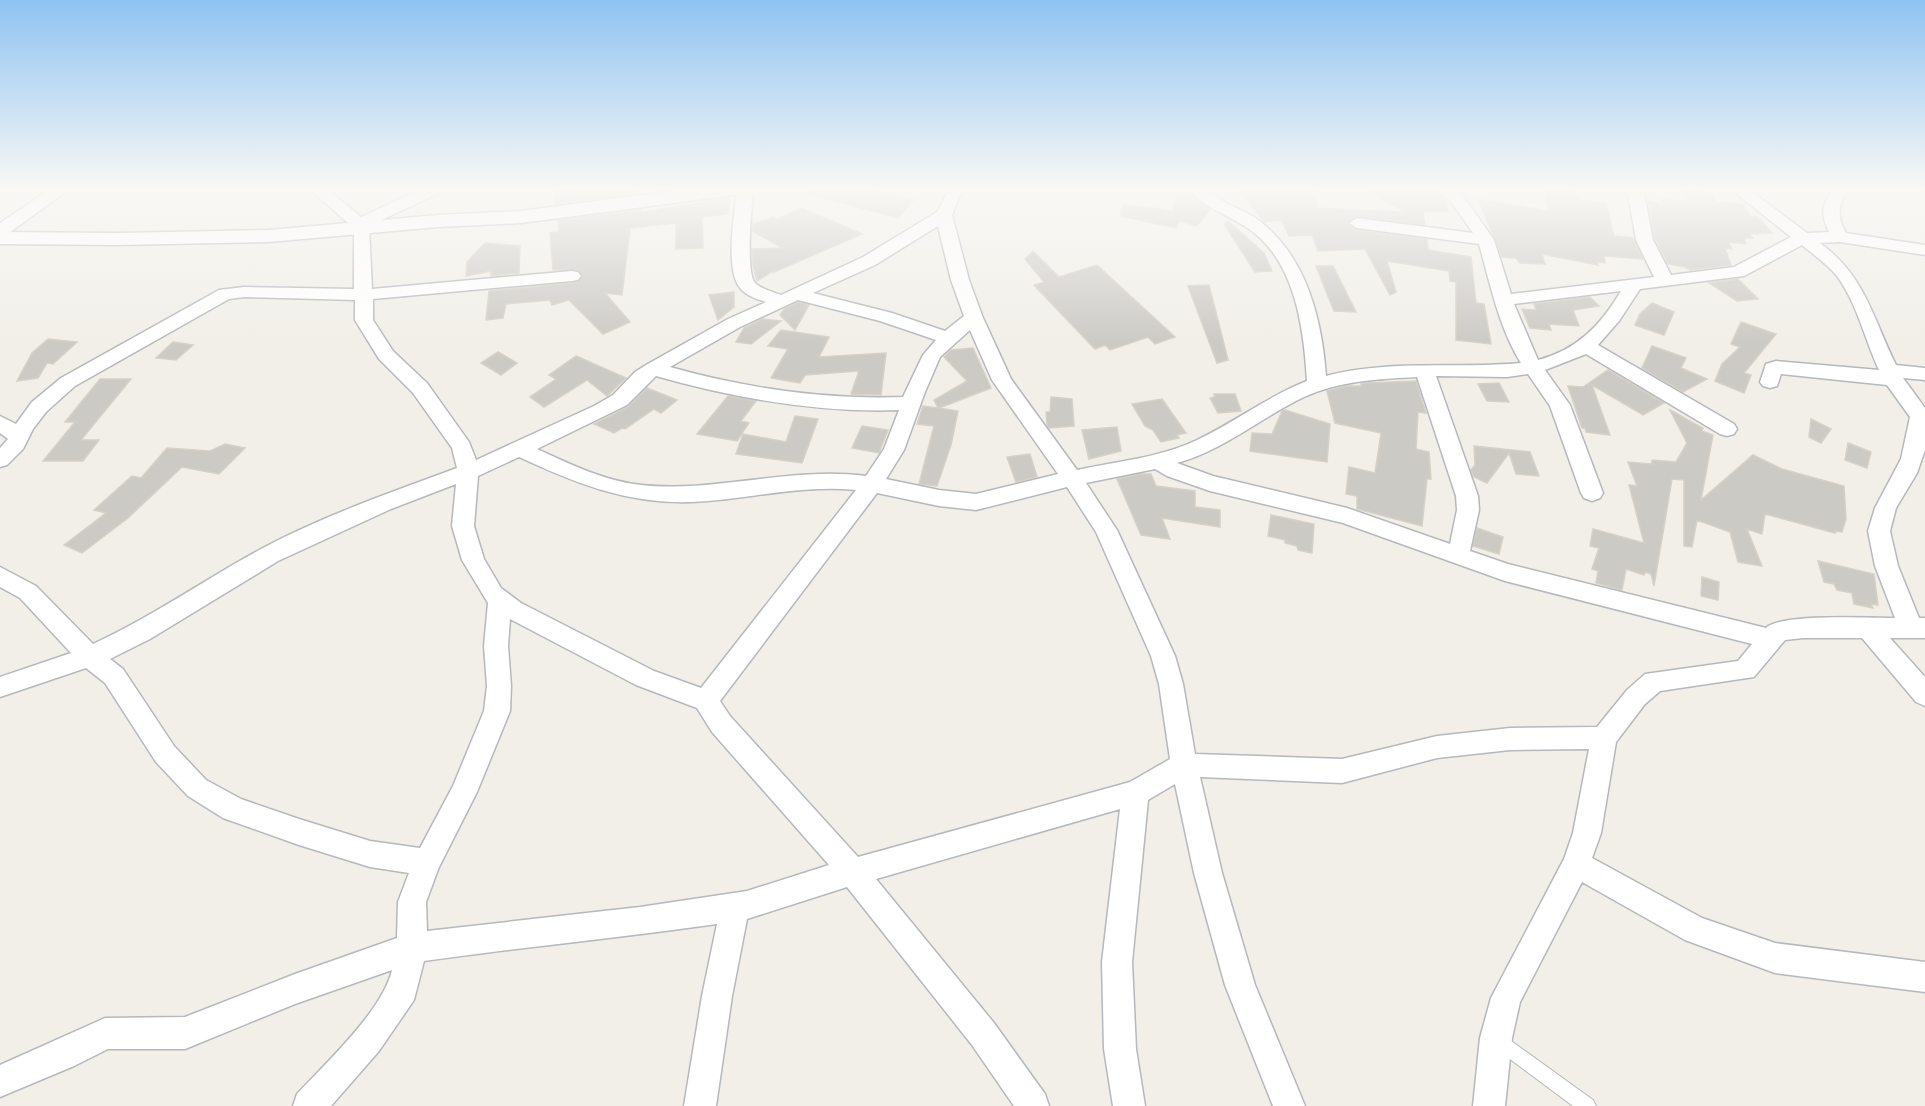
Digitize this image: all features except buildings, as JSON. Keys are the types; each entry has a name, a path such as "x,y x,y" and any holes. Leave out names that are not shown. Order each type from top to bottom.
{"street":[{"path":"361,240 364,320 386,355 420,388 462,447 468,472 463,526 473,560 493,594 513,610 645,678 706,700 721,724 754,763 853,872 983,1034 1033,1106"},
{"path":"740,240 743,277 746,284 753,290 886,317 948,338"},
{"path":"0,687 90,657 142,632 270,555 383,503 468,472 601,411 620,400 642,376 734,323 869,261 904,240"},
{"path":"950,240 960,280 974,318 1002,380 1106,530 1162,656 1171,684 1184,765 1208,873 1240,985 1289,1106"},
{"path":"1272,240 1289,267 1305,304 1316,354 1317,385"},
{"path":"1486,240 1504,300 1520,341 1534,369 1560,405 1592,493"},
{"path":"1645,240 1649,255 1666,281"},
{"path":"1504,300 1738,272 1800,240"},
{"path":"1489,1106 1496,1038 1506,998 1576,864 1587,833 1604,738 1636,697 1653,681 1745,670 1773,640 1777,632 1803,628 1917,627 1883,556 1879,530 1886,508 1906,472 1919,441 1922,417 1890,375 1861,303 1844,274 1805,240"},
{"path":"1857,240 1925,250"},
{"path":"0,460 16,444 39,407 68,382 225,294 244,292 363,295 572,276"},
{"path":"519,449 612,487 639,492 691,495 826,481 872,484 976,502 1188,452 1238,427 1282,401 1317,385 1424,370 1534,369 1569,356 1586,346 1607,325 1633,286"},
{"path":"706,700 872,484 894,450 932,355 948,338 974,318"},
{"path":"1586,346 1727,429"},
{"path":"1770,382 1773,369 1776,367 1890,375 1925,374"},
{"path":"653,369 700,382 826,403 858,405 911,403"},
{"path":"1424,370 1467,496 1468,510 1458,556"},
{"path":"0,423 19,437"},
{"path":"1156,460 1174,471 1210,483 1347,516 1505,572 1773,640"},
{"path":"0,576 28,592 90,657 114,676 165,754 197,788 233,809 299,832 370,854 427,862"},
{"path":"309,1106 368,1040 403,989 412,948 412,902 427,862 464,792 497,711 499,686 496,646 500,599"},
{"path":"1866,626 1925,695"},
{"path":"0,1081 63,1055 105,1034 185,1033 295,989 412,948 514,934 640,921 735,907 1135,793 1184,765 1342,771 1437,747 1510,739 1604,738"},
{"path":"1129,1106 1120,1049 1117,962 1135,793"},
{"path":"1576,864 1695,930 1774,958 1925,977"},
{"path":"699,1106 717,996 735,907"}],"lane":[{"path":"1496,1038 1587,1106"}]}
